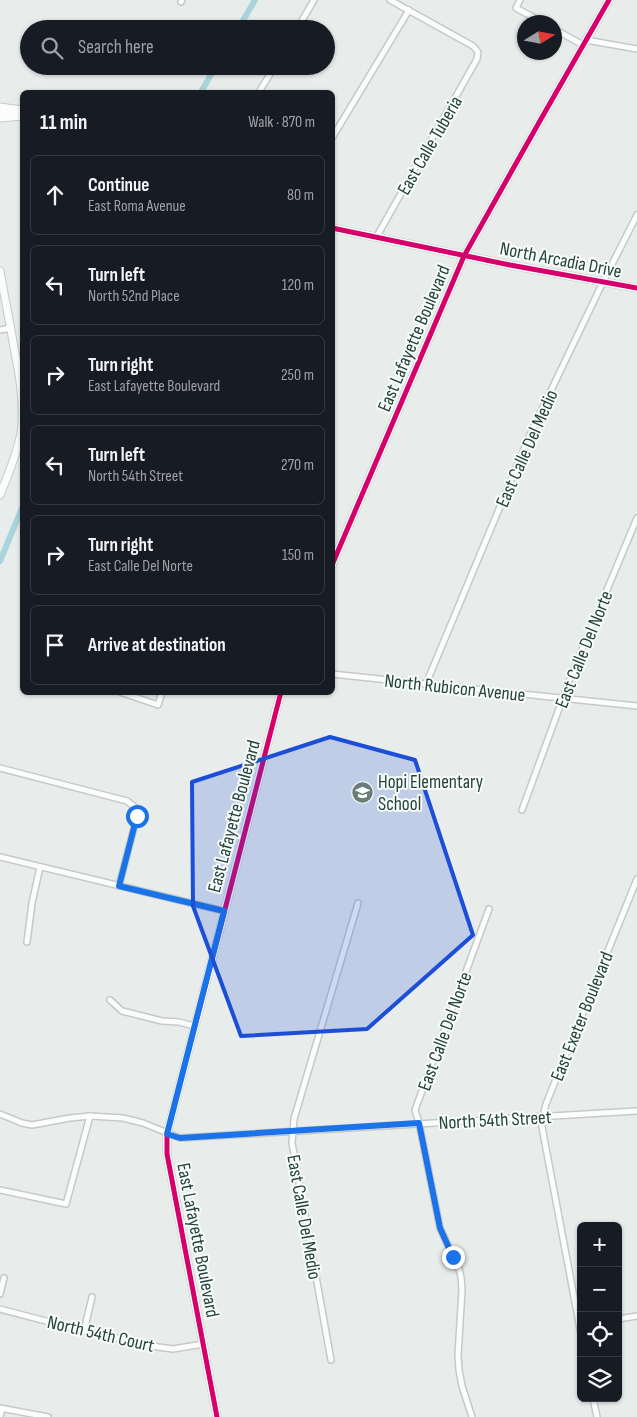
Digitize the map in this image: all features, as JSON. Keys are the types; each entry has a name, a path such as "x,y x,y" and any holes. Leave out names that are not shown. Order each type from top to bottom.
{"street":[{"path":"302,20 314,0"},
{"path":"335,133 409,10 390,0"},
{"path":"520,0 516,8 529,15"},
{"name":"East Lafayette Boulevard","path":"335,551 464,256 610,0"},
{"name":"East Calle Tuberia","path":"376,236 477,59 478,52 473,46 409,10"},
{"path":"562,33 585,43 637,49"},
{"path":"260,90 269,75"},
{"path":"0,107 20,110"},
{"path":"0,113 20,110"},
{"path":"0,118 20,116"},
{"name":"East Calle Del Medio","path":"426,684 532,430 637,215"},
{"name":"North Arcadia Drive","path":"335,229 464,256 637,288"},
{"path":"0,271 20,380"},
{"path":"0,330 10,328"},
{"path":"0,495 12,464 20,434"},
{"name":"East Calle Del Norte","path":"522,810 562,698 637,518"},
{"name":"North Rubicon Avenue","path":"335,674 637,706"},
{"path":"129,695 158,705 161,695"},
{"name":"East Lafayette Boulevard","path":"217,1417 167,1154 167,1134 281,695"},
{"path":"0,768 127,801 136,808 137,816 119,886"},
{"path":"0,857 224,911"},
{"path":"27,942 32,903 40,867"},
{"name":"East Exeter Boulevard","path":"578,1312 542,1127 543,1116 546,1104 637,879"},
{"name":"East Calle Del Medio","path":"330,1360 292,1143 292,1132 294,1119 358,903"},
{"name":"East Calle Del Norte","path":"472,1417 462,1386 459,1362 461,1278 459,1269 440,1228 415,1110 489,909"},
{"path":"110,1000 122,1011 162,1021 179,1022 194,1026"},
{"name":"North 54th Street","path":"0,1114 32,1125 90,1116 123,1118 143,1123 180,1138 637,1110"},
{"path":"0,1190 66,1204 90,1116"},
{"path":"0,1294 4,1278"},
{"path":"84,1331 92,1297"},
{"name":"North 54th Court","path":"0,1309 84,1331 173,1349 203,1344"},
{"path":"622,1318 637,1316"},
{"path":"595,1402 597,1417"},
{"path":"0,1416 1,1408 48,1417"}],"highlighted area":[{"path":"330,737 415,760 473,935 367,1029 241,1036 193,906 192,782"}],"waterway":[{"path":"243,20 255,0"},
{"path":"202,90 211,75"},
{"path":"0,561 20,513"}],"cycle path":[{"path":"335,558 464,256 609,0"},
{"path":"335,229 510,265 637,288"},
{"path":"217,1417 167,1154 167,1134 280,695"}],"place":[{"name":"Hopi Elementary School","path":"362,792"}],"route":[{"path":"137,816 119,886 224,911 167,1134 180,1138 419,1123 436,1213 440,1228 453,1257"}]}
